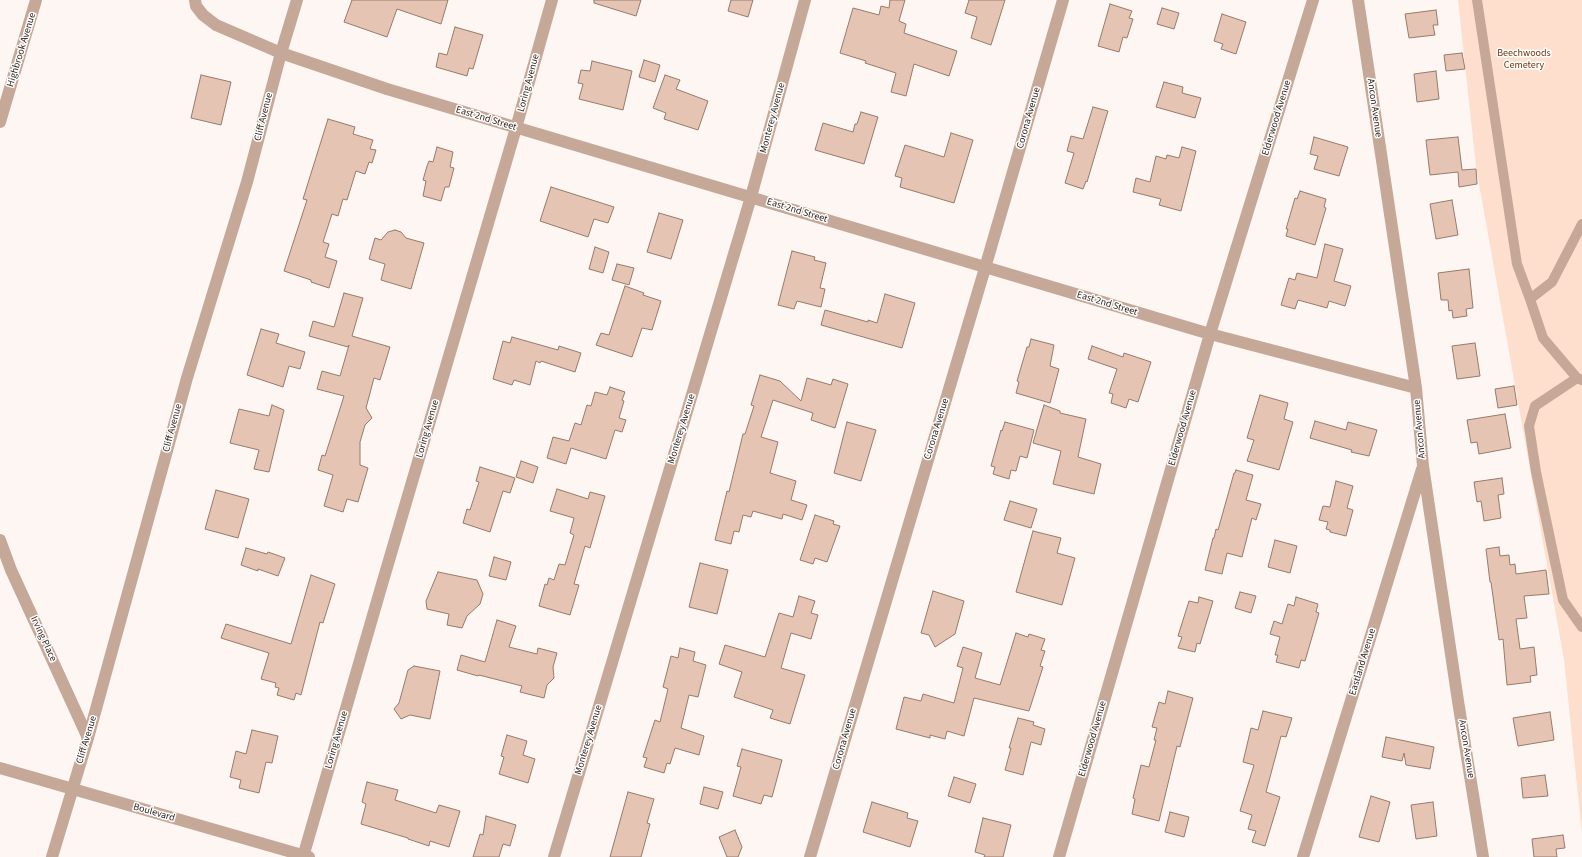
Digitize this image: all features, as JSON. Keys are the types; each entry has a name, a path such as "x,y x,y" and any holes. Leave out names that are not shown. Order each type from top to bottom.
{"street":[{"name":"Highbrook Avenue","path":"0,122 36,0"},
{"name":"East 2nd Street","path":"195,0 196,6 203,15 216,25 281,53 387,89 1210,334 1416,388"},
{"name":"Cliff Avenue","path":"52,857 88,738 187,378 248,182 281,53 297,0"},
{"name":"Loring Avenue","path":"305,856 380,591 516,128 552,0"},
{"name":"Monterey Avenue","path":"554,857 751,197 805,0"},
{"name":"Corona Avenue","path":"810,857 1063,0"},
{"name":"Elderwood Avenue","path":"1059,857 1210,334 1313,0"},
{"name":"Ancon Avenue","path":"1358,0 1416,388 1423,466 1458,701 1484,857"},
{"name":"Eastland Avenue","path":"1303,857 1423,466"},
{"name":"Irving Place","path":"0,540 11,570 88,738"},
{"name":"Boulevard","path":"0,768 305,856"}],"lane":[{"path":"1477,0 1517,264 1543,338 1580,379 1535,406 1529,426 1536,472 1563,600 1582,627"},
{"path":"1530,299 1552,282 1580,236 1582,224"}],"green space":[{"name":"Beechwoods Cemetery","path":"1458,0 1582,0 1582,834 1564,660 1476,167"}],"building":[{"path":"352,0 448,0 441,24 397,9 387,37 344,22"},
{"path":"594,0 641,0 636,16 594,3"},
{"path":"731,0 753,0 748,17 728,11"},
{"path":"890,0 905,0 899,21 906,24 904,33 957,51 949,76 914,64 906,96 891,92 896,73 865,63 866,61 840,53 853,8 879,15 881,6 889,8"},
{"path":"969,0 1005,0 991,45 971,38 977,17 965,13"},
{"path":"1110,4 1132,11 1129,18 1133,19 1127,38 1123,37 1119,52 1098,46"},
{"path":"1162,8 1179,13 1174,29 1157,24"},
{"path":"1436,10 1438,25 1433,25 1435,35 1409,38 1405,14"},
{"path":"1222,14 1246,22 1236,54 1221,49 1223,44 1214,41"},
{"path":"455,27 483,35 473,69 469,68 467,76 436,67 439,53 447,55"},
{"path":"1462,53 1465,69 1446,71 1444,55"},
{"path":"644,60 660,65 655,82 639,77"},
{"path":"592,61 632,71 623,110 579,99 583,84 578,83 581,70 590,71"},
{"path":"1436,71 1439,99 1417,102 1414,74"},
{"path":"201,75 231,82 221,125 191,118"},
{"path":"665,75 680,80 676,89 708,101 698,130 664,119 666,113 653,108"},
{"path":"1164,82 1183,87 1182,93 1201,98 1195,118 1156,107"},
{"path":"1093,107 1108,111 1087,182 1086,181 1083,189 1065,183 1074,153 1067,151 1071,136 1083,139"},
{"path":"861,112 878,117 864,164 815,150 823,123 853,132"},
{"path":"328,119 355,127 353,134 373,140 370,149 376,150 372,163 369,162 365,174 356,171 347,200 343,199 338,216 332,214 323,242 329,244 325,257 337,261 329,288 284,271 307,200 303,199"},
{"path":"951,133 973,140 954,203 900,187 902,178 895,176 905,145 944,157"},
{"path":"1314,137 1348,147 1339,176 1314,169 1318,156 1310,154"},
{"path":"1458,137 1462,170 1476,169 1477,184 1459,187 1458,172 1430,175 1426,140"},
{"path":"437,147 453,152 450,167 454,168 449,187 445,187 441,201 423,196 426,181 423,180 427,166 429,161 433,162"},
{"path":"1182,147 1196,151 1181,211 1159,205 1161,199 1133,192 1136,178 1150,182 1156,156 1166,159 1167,155 1179,158"},
{"path":"551,187 614,207 608,223 594,219 588,237 540,221"},
{"path":"1300,191 1326,199 1324,207 1326,208 1315,245 1286,236 1288,229 1286,229 1295,198 1297,199"},
{"path":"1452,200 1458,235 1436,239 1430,204"},
{"path":"659,213 683,220 671,259 647,252"},
{"path":"395,230 401,232 406,238 424,243 411,289 381,280 385,264 369,259 375,238 381,240 388,232"},
{"path":"1325,244 1343,249 1334,281 1351,286 1345,306 1329,301 1327,308 1298,300 1295,309 1281,305 1289,278 1295,280 1297,273 1317,278"},
{"path":"595,247 609,252 603,273 589,269"},
{"path":"792,251 815,257 814,260 826,263 820,288 825,289 821,307 797,301 794,309 778,305"},
{"path":"617,264 634,268 629,285 612,280"},
{"path":"1469,269 1473,308 1466,309 1467,316 1453,318 1452,310 1449,311 1448,300 1441,300 1438,273"},
{"path":"625,286 644,293 643,295 661,301 652,330 642,328 632,357 596,345 601,333 609,335"},
{"path":"344,293 363,298 352,336 390,347 380,380 374,378 366,408 372,418 365,425 360,442 360,465 368,468 358,502 347,499 343,512 324,506 333,475 318,470 322,455 325,456 344,396 317,389 322,371 340,376 349,345 348,347 309,336 313,321 334,327"},
{"path":"885,294 915,303 902,348 821,325 825,310 868,322 868,320 877,323"},
{"path":"261,329 279,334 276,343 305,352 300,369 289,366 283,387 247,375"},
{"path":"512,337 558,350 559,346 581,353 575,372 541,361 540,363 536,361 530,385 514,380 512,385 493,379 503,341 510,343"},
{"path":"1031,339 1054,345 1050,366 1059,369 1050,403 1016,393 1019,382 1017,381 1027,347 1029,347"},
{"path":"1475,343 1480,376 1457,379 1452,346"},
{"path":"1092,346 1123,357 1124,353 1151,362 1138,402 1129,399 1126,408 1111,403 1113,394 1109,393 1117,369 1088,359"},
{"path":"760,375 780,381 801,401 807,378 831,385 833,379 848,384 835,428 811,420 813,413 773,400 761,437 778,442 770,473 796,481 791,500 807,505 802,520 783,514 782,519 753,511 751,517 743,515 739,532 734,531 731,544 715,540 727,491 729,492 743,434 745,434 754,406 751,405"},
{"path":"1514,386 1517,405 1498,408 1495,389"},
{"path":"610,387 625,392 619,418 626,420 622,432 615,430 606,459 571,448 566,464 547,458 553,437 569,441 575,423 581,425 587,405 591,406 595,392 607,395"},
{"path":"1260,395 1288,403 1284,419 1293,422 1279,470 1247,461 1254,440 1247,438"},
{"path":"272,405 284,410 269,472 254,469 259,450 230,443 239,409 269,416"},
{"path":"1044,405 1060,411 1060,413 1086,419 1078,457 1101,464 1094,494 1053,484 1061,451 1033,443"},
{"path":"1505,414 1511,448 1479,454 1477,442 1471,443 1467,420"},
{"path":"1315,421 1346,430 1348,422 1377,430 1369,456 1351,452 1352,450 1310,438"},
{"path":"847,422 876,430 861,481 834,473"},
{"path":"1005,422 1034,430 1027,458 1020,456 1016,471 1011,470 1009,479 993,474 995,467 991,466 1001,430 1002,431"},
{"path":"521,461 538,467 533,483 516,477"},
{"path":"480,467 515,478 510,493 503,491 490,532 463,523 467,509 470,510 479,482 476,481"},
{"path":"1236,470 1253,475 1246,500 1261,504 1256,520 1252,518 1242,557 1227,553 1222,574 1205,570 1213,538 1216,529 1218,530"},
{"path":"1502,478 1504,494 1498,495 1501,518 1484,521 1481,501 1477,502 1474,482"},
{"path":"1336,481 1353,486 1347,508 1353,510 1346,536 1330,532 1330,530 1326,529 1328,522 1319,520 1323,506 1330,507"},
{"path":"557,489 588,499 590,492 605,496 590,548 585,546 574,584 579,585 570,615 539,606 545,584 547,585 549,578 554,580 559,564 565,565 574,535 570,533 574,518 550,511"},
{"path":"216,490 249,499 238,538 205,529"},
{"path":"1010,501 1037,509 1031,528 1004,520"},
{"path":"815,515 834,521 833,524 840,526 827,562 815,558 813,564 800,560"},
{"path":"1033,531 1061,538 1057,553 1075,558 1062,605 1016,592"},
{"path":"1275,540 1297,546 1290,573 1268,567"},
{"path":"1499,547 1500,556 1509,555 1510,565 1515,564 1516,574 1546,570 1549,594 1524,596 1527,618 1516,619 1520,649 1534,647 1537,675 1530,676 1531,682 1507,685 1503,639 1499,640 1486,549"},
{"path":"246,548 267,554 268,552 285,558 278,576 241,565"},
{"path":"494,557 511,562 506,580 489,576"},
{"path":"700,563 728,570 717,614 689,607"},
{"path":"438,572 477,580 483,594 480,604 467,616 462,628 447,625 449,614 427,609 426,601"},
{"path":"311,575 335,584 323,623 320,622 301,695 296,693 294,700 277,695 279,688 275,687 276,683 261,679 269,653 221,638 226,624 291,644"},
{"path":"933,591 964,601 955,634 935,647 929,635 921,633"},
{"path":"1240,592 1256,596 1251,613 1235,608"},
{"path":"799,596 815,601 811,613 818,615 811,639 791,633 781,668 805,675 790,724 770,718 773,710 734,697 742,672 719,664 725,645 765,657 779,613 793,617"},
{"path":"1199,597 1213,601 1200,644 1197,643 1195,652 1178,648 1182,637 1178,636 1189,601 1198,603"},
{"path":"1296,597 1318,604 1316,612 1319,613 1305,661 1301,660 1299,668 1276,662 1278,655 1275,655 1280,637 1270,634 1274,621 1282,624 1288,604 1294,606"},
{"path":"497,620 516,626 509,647 537,654 538,648 557,653 553,667 554,678 547,685 544,698 520,692 522,686 457,670 461,655 485,662"},
{"path":"1016,633 1028,637 1029,634 1045,639 1041,650 1045,651 1040,666 1043,667 1029,711 974,698 964,736 947,731 945,739 930,735 930,738 896,729 904,697 921,701 923,694 954,703 963,668 957,666 963,647 982,653 975,678 1000,685"},
{"path":"680,648 695,652 693,661 706,665 698,697 689,695 681,728 704,736 699,755 675,748 670,764 667,763 664,773 644,767 647,758 643,757 655,720 660,722 668,689 663,687 671,656 678,658"},
{"path":"414,666 440,671 430,719 410,715 401,719 394,709 399,703 408,670"},
{"path":"1168,691 1193,698 1180,747 1177,746 1159,821 1132,814 1135,799 1133,798 1141,765 1149,767 1156,740 1154,740 1157,728 1152,727 1159,702 1165,704"},
{"path":"1263,711 1292,718 1286,737 1281,736 1266,792 1280,797 1265,846 1252,842 1256,831 1248,829 1252,815 1240,811 1254,765 1243,762 1251,728 1258,730"},
{"path":"1550,712 1554,740 1518,746 1513,718"},
{"path":"1018,718 1034,722 1033,725 1045,729 1041,745 1031,742 1023,775 1005,770 1011,748 1009,748"},
{"path":"252,730 278,736 272,763 266,762 259,793 239,788 241,780 230,777 236,751 246,754"},
{"path":"507,735 527,741 523,755 535,759 528,783 499,774 504,757 501,756"},
{"path":"1386,737 1434,747 1430,769 1406,765 1404,753 1402,761 1382,757"},
{"path":"742,749 782,760 772,797 764,795 761,804 733,796 741,767 737,766"},
{"path":"1545,775 1548,796 1523,798 1521,778"},
{"path":"954,777 976,784 970,803 948,796"},
{"path":"367,782 398,790 395,800 436,813 439,805 460,811 449,847 430,841 429,846 361,824 366,804 362,802"},
{"path":"704,787 723,792 718,809 700,804"},
{"path":"628,792 654,799 647,823 650,824 641,857 610,857"},
{"path":"1371,796 1390,802 1379,842 1359,837"},
{"path":"872,802 908,813 907,818 918,821 910,847 863,832"},
{"path":"1433,802 1437,836 1416,839 1411,805"},
{"path":"1170,812 1189,817 1184,837 1165,832"},
{"path":"486,816 516,825 510,846 503,844 499,857 473,857 480,834 483,835"},
{"path":"983,818 1011,825 1003,857 984,857 985,855 975,852"},
{"path":"735,830 742,847 738,857 727,857 719,837"},
{"path":"1563,835 1565,848 1556,849 1557,857 1534,857 1532,839"}]}
